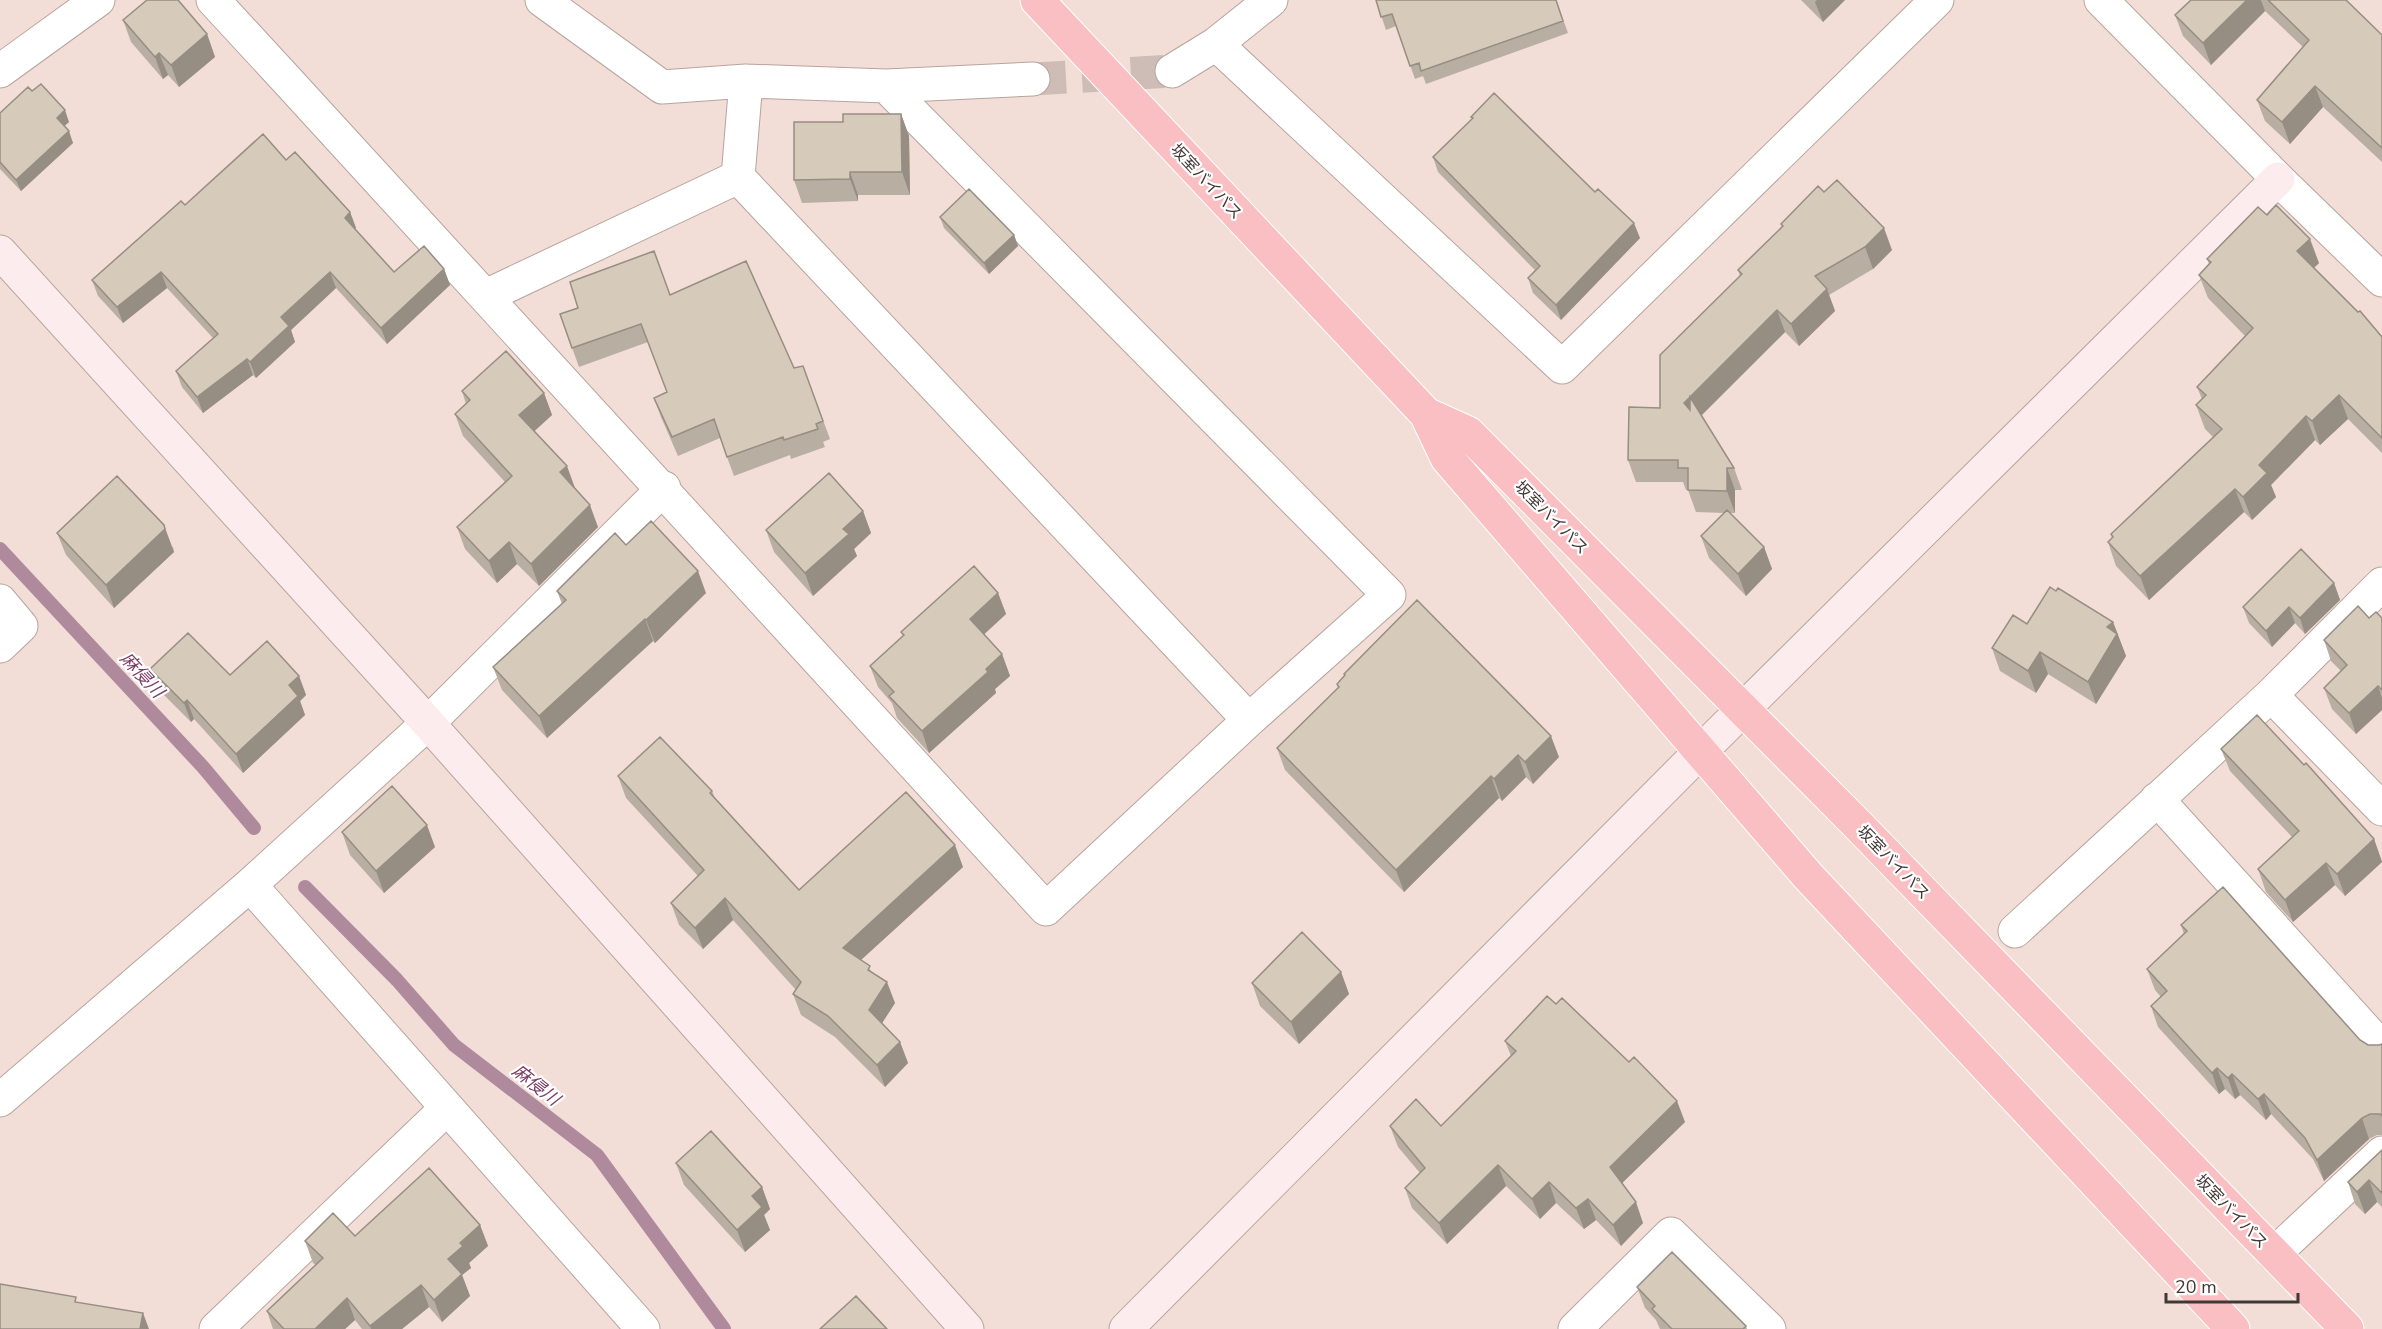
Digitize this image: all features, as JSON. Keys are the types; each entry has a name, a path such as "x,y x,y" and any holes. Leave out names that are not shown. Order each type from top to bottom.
{"highway":[{"name":"坂室バイパス","path":"1037,0 1426,414 1447,458 1808,876 2233,1329"},
{"name":"坂室バイパス","path":"1426,414 1468,433 1743,709 2347,1329"}],"street":[{"path":"0,71 98,0"},
{"path":"213,0 664,488 1046,909 1249,720 1389,596 886,86"},
{"path":"542,0 662,87 746,81 886,86 1032,80"},
{"path":"1172,71 1216,44 1271,0"},
{"path":"1216,44 1562,367 1937,0"},
{"path":"2101,0 2278,179 2382,280"},
{"path":"746,81 738,177 1249,720"},
{"path":"486,296 738,177"},
{"path":"1126,1329 1743,709 2278,179"},
{"path":"0,252 428,723 967,1329"},
{"path":"0,1100 250,885 428,723 664,488"},
{"path":"2015,931 2271,695 2382,584"},
{"path":"0,601 21,626 0,646"},
{"path":"2271,695 2382,809"},
{"path":"2157,799 2382,1048"},
{"path":"250,885 447,1108 631,1325"},
{"path":"216,1329 447,1108"},
{"path":"2274,1254 2382,1154"},
{"path":"1575,1329 1671,1234 1769,1329"}],"building":[{"path":"147,0 178,0 207,34 171,65 159,53 155,57 123,20"},
{"path":"1376,0 1556,0 1563,21 1421,71 1419,63 1410,66 1392,14 1381,17"},
{"path":"2191,0 2247,0 2203,43 2175,15"},
{"path":"2268,0 2346,0 2382,35 2382,148 2315,86 2282,122 2257,100 2309,40"},
{"path":"41,84 65,110 57,118 69,131 16,180 0,162 0,113 28,87 32,91"},
{"path":"1494,93 1595,192 1598,189 1634,223 1556,305 1528,278 1540,266 1433,157 1473,118 1471,117"},
{"path":"843,114 901,114 902,172 850,172 850,179 794,180 794,122 843,122"},
{"path":"263,134 286,160 295,152 350,212 345,218 394,272 424,246 444,269 381,328 330,272 281,317 289,326 250,362 247,359 197,397 176,371 218,334 161,272 117,307 92,280 181,201 185,205"},
{"path":"1837,180 1884,228 1865,247 1815,276 1827,289 1791,324 1777,310 1690,397 1734,468 1727,468 1727,491 1688,490 1688,468 1678,468 1678,460 1628,460 1629,407 1660,408 1660,355 1742,274 1738,270 1783,226 1781,224 1818,186 1824,192","holes":["1690,397 1690,410 1684,403"]},
{"path":"969,189 1014,235 984,263 940,217"},
{"path":"2276,205 2310,239 2297,251 2358,312 2360,311 2382,337 2382,438 2339,395 2312,421 2306,416 2259,465 2267,473 2243,497 2235,489 2140,576 2108,542 2113,537 2111,534 2222,429 2196,405 2206,395 2197,387 2253,328 2199,275 2211,262 2207,259 2258,207 2267,215"},
{"path":"654,251 670,295 746,261 794,368 803,366 823,421 816,424 818,429 784,440 783,437 727,457 714,419 672,437 654,398 667,392 641,324 572,348 560,314 578,308 570,282"},
{"path":"506,351 544,393 519,415 567,466 560,472 590,505 531,564 509,542 489,561 457,527 512,476 455,414 470,400 462,391"},
{"path":"829,473 863,511 843,529 849,534 805,573 766,530"},
{"path":"117,476 164,525 165,529 106,585 57,533"},
{"path":"1727,510 1764,547 1738,574 1701,536"},
{"path":"651,521 698,571 539,716 493,667 566,600 557,591 615,533 626,545"},
{"path":"2301,549 2334,583 2300,618 2289,607 2266,631 2243,607"},
{"path":"974,566 998,593 970,619 1002,654 986,669 988,672 922,731 889,696 894,692 870,666 904,635 901,632"},
{"path":"2050,587 2056,591 2058,588 2113,622 2107,627 2117,634 2088,682 2040,652 2028,671 1992,648 2013,615 2027,624"},
{"path":"1417,600 1551,736 1525,762 1518,755 1494,779 1491,776 1396,870 1277,748 1339,687 1337,684 1344,674"},
{"path":"2358,606 2369,618 2376,612 2382,618 2382,690 2378,686 2349,713 2324,688 2347,665 2324,640"},
{"path":"188,633 230,675 267,641 299,676 289,685 298,696 236,754 187,700 184,703 150,669"},
{"path":"2257,715 2304,765 2306,763 2374,839 2337,874 2326,863 2285,900 2258,869 2299,831 2221,749"},
{"path":"660,737 712,791 710,793 799,890 906,792 955,845 843,948 870,966 868,970 887,982 869,1010 900,1042 877,1065 828,1016 793,994 801,982 725,898 695,928 671,903 704,870 618,776"},
{"path":"392,786 427,825 376,871 342,832"},
{"path":"2223,887 2360,1040 2368,1045 2382,1044 2382,1116 2370,1114 2362,1118 2317,1160 2305,1138 2264,1094 2258,1099 2232,1074 2228,1078 2217,1068 2212,1073 2151,1006 2167,991 2147,969 2187,931 2181,925"},
{"path":"1302,932 1341,972 1291,1022 1252,983"},
{"path":"1547,996 1556,1004 1562,998 1629,1062 1634,1057 1677,1101 1610,1167 1636,1202 1613,1225 1588,1199 1576,1208 1549,1182 1532,1199 1498,1165 1439,1223 1405,1188 1425,1168 1390,1126 1416,1099 1441,1126 1516,1051 1505,1041"},
{"path":"711,1131 762,1187 752,1196 762,1207 737,1230 676,1163"},
{"path":"2382,1150 2382,1193 2369,1180 2357,1192 2348,1182"},
{"path":"429,1168 480,1225 460,1243 463,1246 448,1259 462,1274 434,1300 421,1285 370,1326 347,1298 315,1329 284,1329 267,1311 323,1258 305,1241 333,1213 355,1236"},
{"path":"1672,1252 1746,1326 1743,1329 1672,1329 1652,1309 1655,1306 1637,1287"},
{"path":"0,1284 76,1297 75,1302 143,1313 140,1329 0,1329"},
{"path":"856,1296 887,1329 820,1329"}],"waterway":[{"name":"麻侵川","path":"0,549 203,767 254,828"},
{"name":"麻侵川","path":"305,887 397,980 454,1045 597,1155 724,1329"}],"tunnel":[{"path":"1033,79 1172,71"}]}
